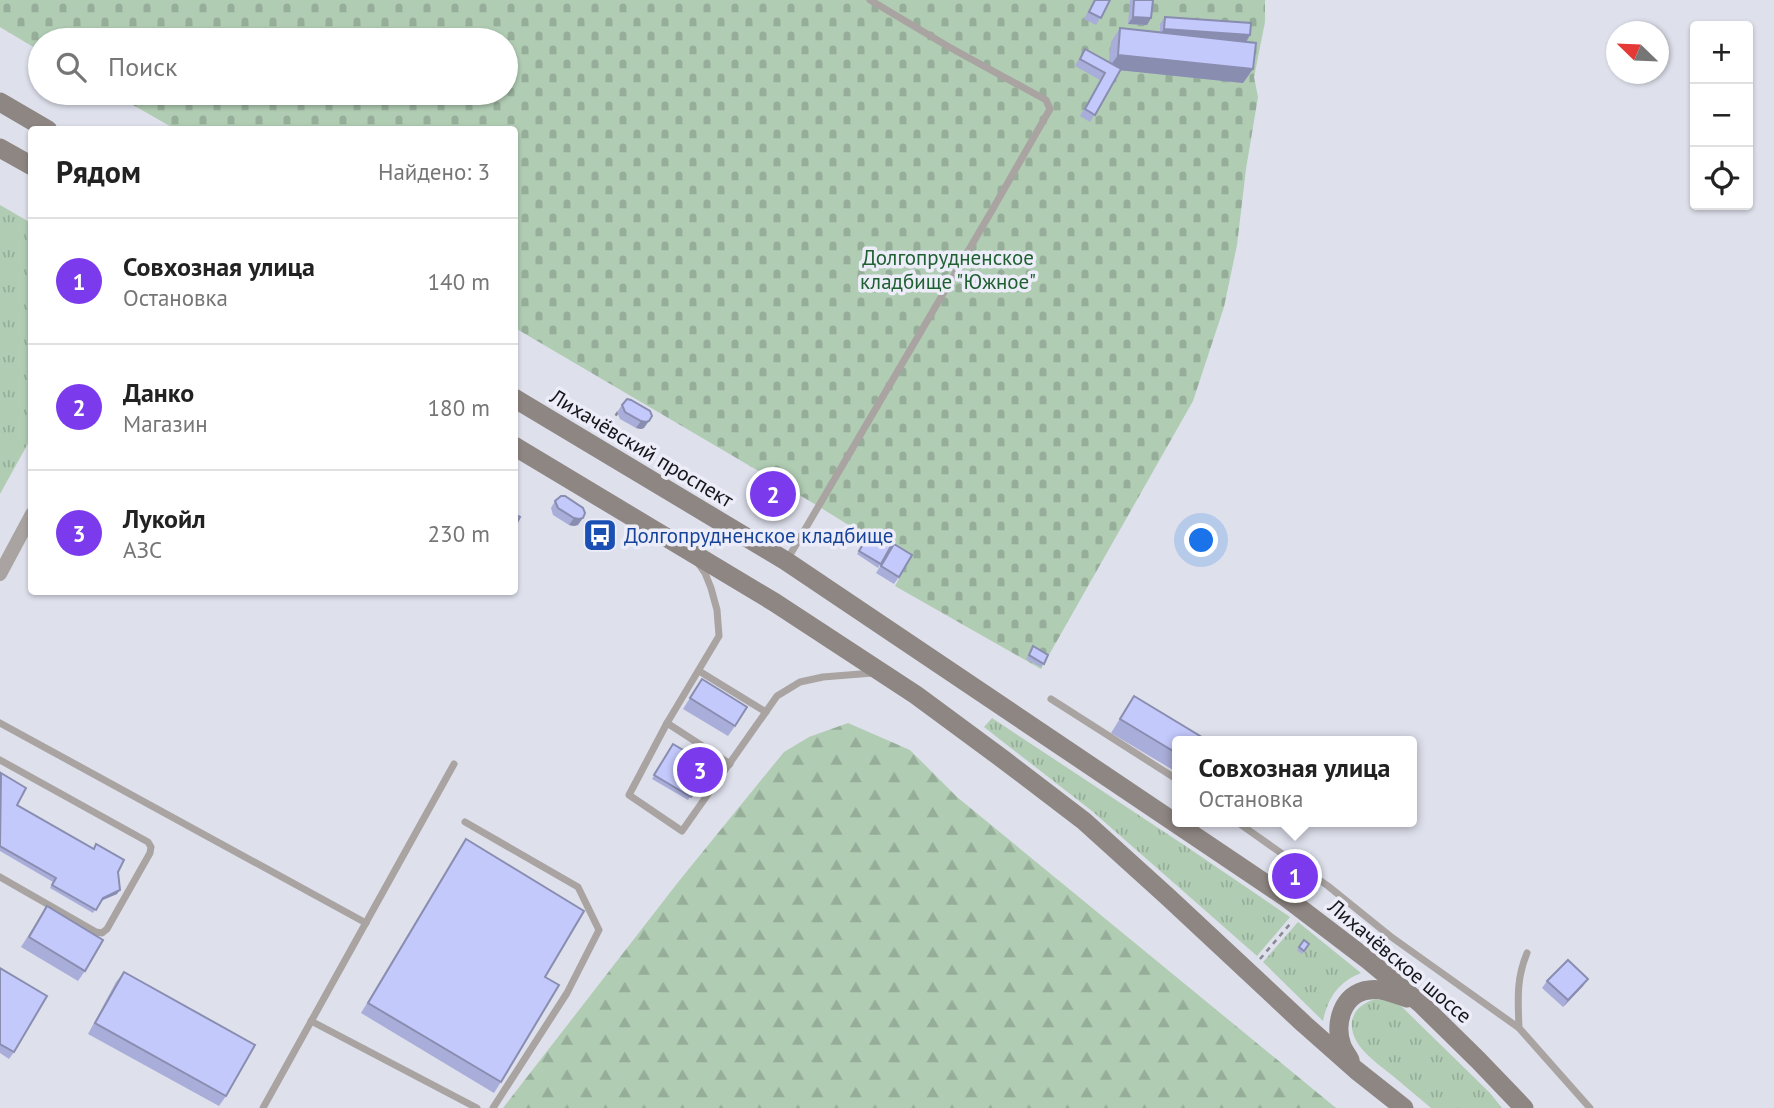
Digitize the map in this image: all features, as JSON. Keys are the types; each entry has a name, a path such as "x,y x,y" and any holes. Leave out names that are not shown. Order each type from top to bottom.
{"main road":[{"path":"0,102 41,126"},
{"path":"0,148 28,164"},
{"name":"Лихачёвский проспект","path":"518,400 786,561 1026,721"},
{"path":"518,448 774,602 916,695 1004,760 1084,821 1304,1024 1404,1108"},
{"name":"Лихачёвское шоссе","path":"1026,721 1172,820"},
{"name":"Лихачёвское шоссе","path":"1182,827 1302,909 1421,1004 1524,1108"},
{"path":"1356,1070 1342,1047 1339,1033 1342,1009 1349,1000 1369,990 1384,990 1421,1004"}],"street":[{"path":"0,574 28,522"}],"lane":[{"path":"786,561 1050,109 1046,100 870,0"},
{"path":"687,550 705,573 717,610 719,636 667,723 629,795 682,831 778,696 800,682 823,677 881,672"},
{"path":"699,671 766,712"},
{"path":"1051,699 1172,776"},
{"path":"0,723 366,923"},
{"path":"667,723 730,764"},
{"path":"0,760 148,842 151,847 119,908 102,933 0,877"},
{"path":"263,1108 454,764"},
{"path":"465,822 578,887 599,930 567,993 493,1108"},
{"path":"1244,827 1519,1028 1590,1108"},
{"path":"1519,1028 1520,969 1527,953"},
{"path":"312,1021 477,1108"}],"path":[{"path":"610,424 617,412 627,417"},
{"path":"1260,959 1294,920"}],"green space":[{"name":"Долгопрудненское кладбище \"Южное\"","path":"0,0 1265,0 1265,22 1254,77 1258,97 1237,245 1224,307 1193,401 1041,669 895,586 908,562 518,330 518,126 170,126 133,105 518,105 518,28 28,28 28,44 0,27"},
{"path":"0,205 28,221 28,443 0,494"},
{"path":"992,718 1290,917 1257,956 1092,811 984,727"},
{"path":"848,723 910,750 957,797 1336,1108 503,1108 679,881 784,752 809,737"},
{"path":"1298,922 1361,973 1346,981 1335,992 1323,1021 1263,962"},
{"path":"1375,999 1401,1006 1502,1108 1431,1108 1372,1059 1355,1038 1352,1021 1360,1007"}],"building":[{"path":"1095,0 1110,0 1101,18 1089,12"},
{"path":"1134,0 1153,0 1151,18 1133,17"},
{"path":"1165,17 1251,23 1250,35 1164,29"},
{"path":"1120,28 1256,43 1253,69 1118,55"},
{"path":"1085,49 1121,69 1095,115 1085,109 1105,73 1080,59"},
{"path":"627,399 650,411 652,416 649,421 641,421 625,412 622,405"},
{"path":"771,473 794,486 785,501 762,488"},
{"path":"561,496 583,508 583,518 574,518 558,508 555,501"},
{"path":"870,533 891,546 881,564 859,551"},
{"path":"894,544 912,555 899,577 881,566"},
{"path":"1033,646 1048,655 1044,664 1029,655"},
{"path":"702,679 747,707 735,726 690,698"},
{"path":"1134,696 1200,736 1172,736 1172,750 1120,719"},
{"path":"673,744 710,766 691,797 654,775"},
{"path":"1,773 26,788 17,805 94,849 96,844 124,860 118,872 120,890 103,898 96,910 52,885 56,878 0,846"},
{"path":"466,839 584,911 545,977 559,985 501,1082 368,1003"},
{"path":"47,906 103,940 85,971 29,937"},
{"path":"1304,940 1309,944 1304,951 1299,947"},
{"path":"1568,960 1588,979 1568,1000 1547,981"},
{"path":"0,968 47,996 14,1052 0,1044"},
{"path":"124,972 255,1045 226,1096 95,1023"}],"place":[{"name":"Данко","path":"773,494"},
{"name":"Долгопрудненское кладбище","path":"600,535"},
{"name":"Лукойл","path":"700,770"},
{"name":"Совхозная улица","path":"1295,876"}]}
